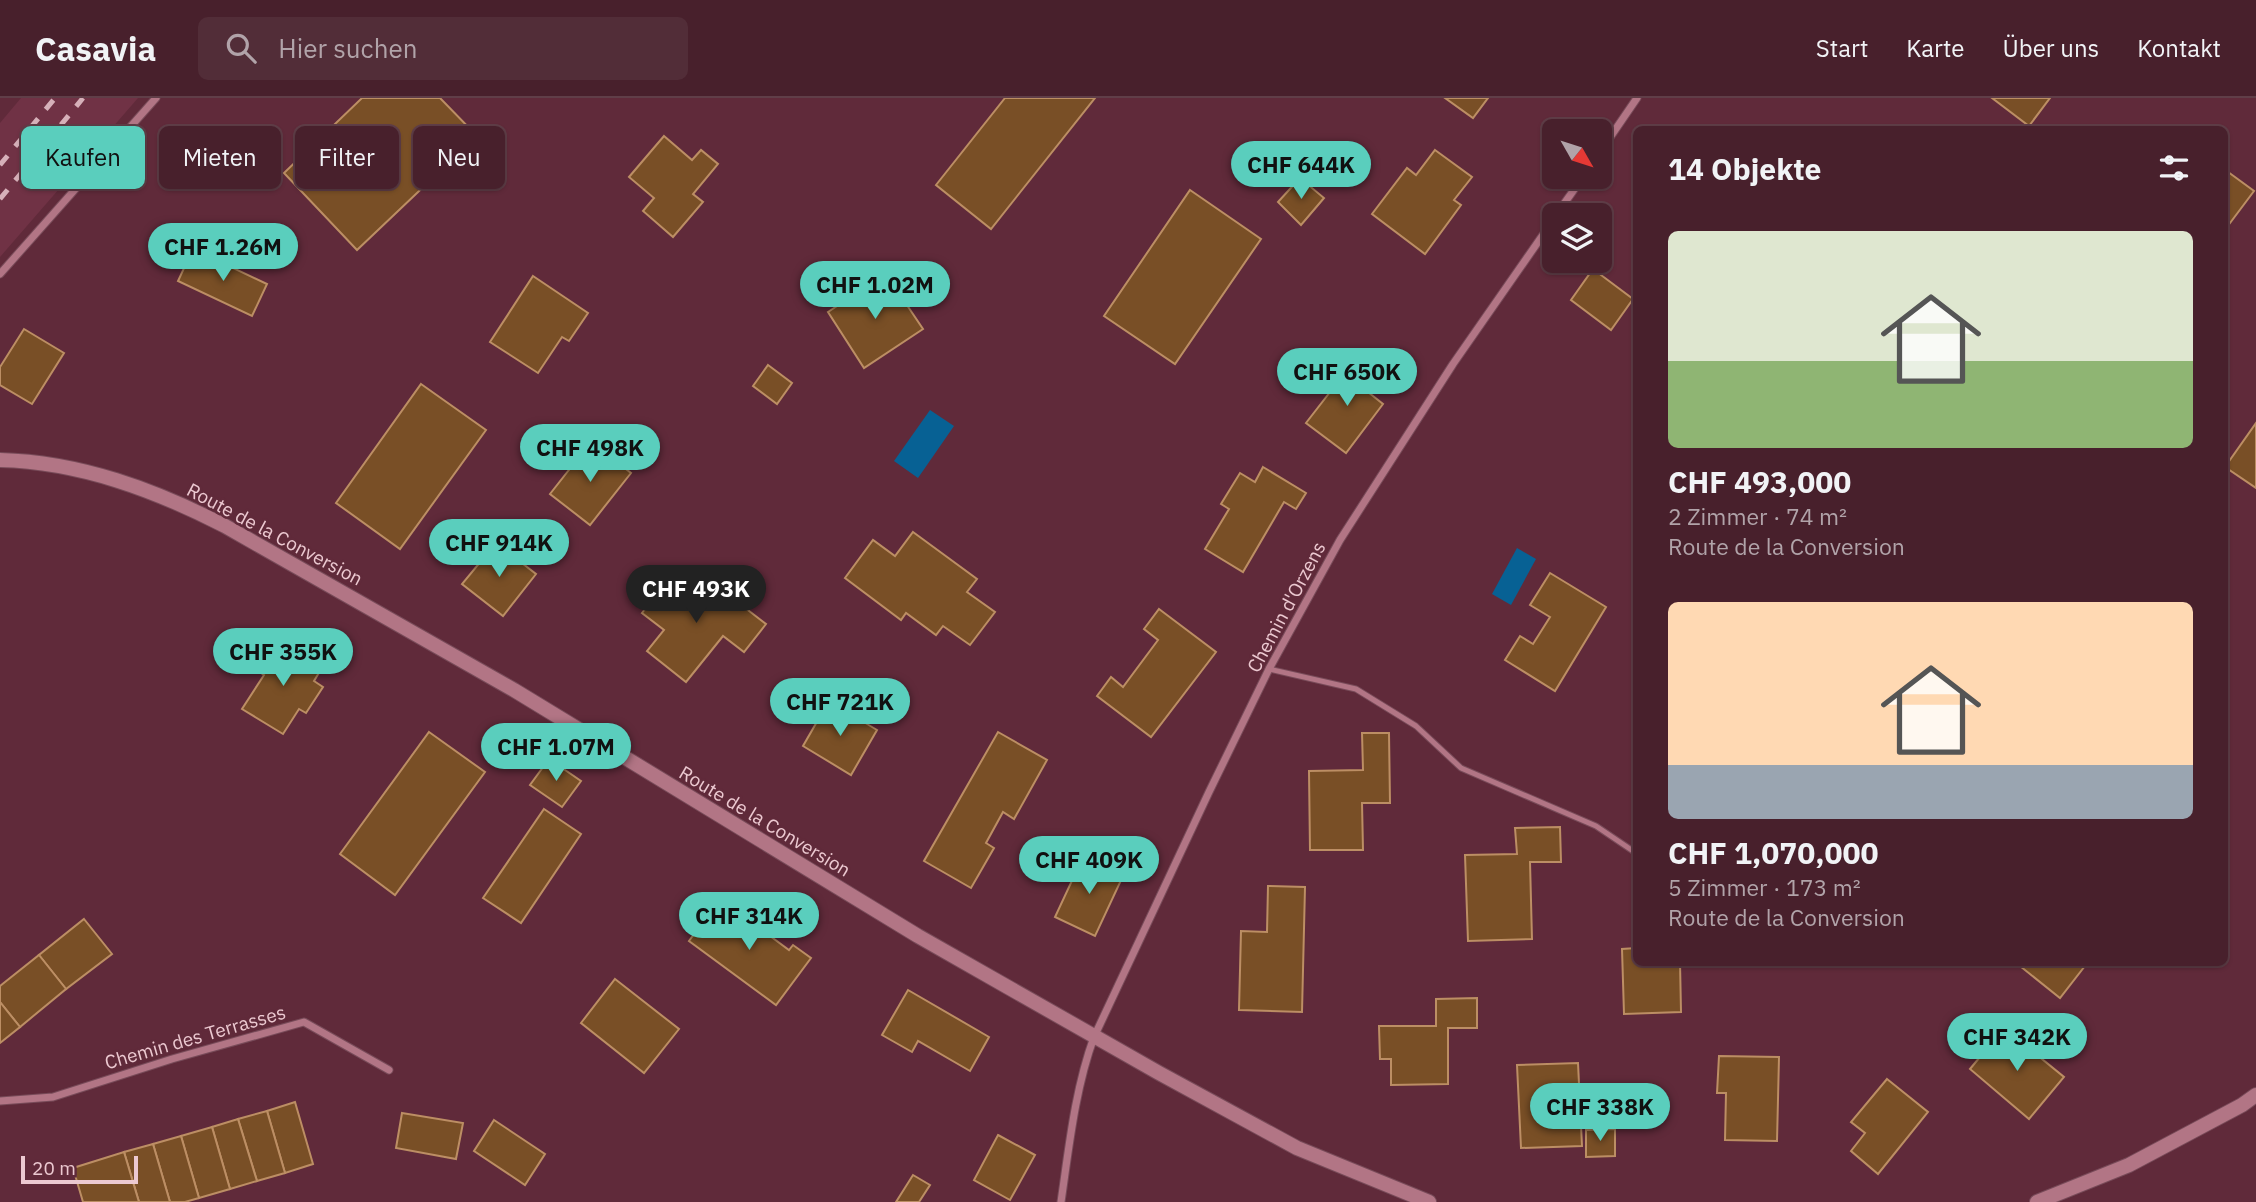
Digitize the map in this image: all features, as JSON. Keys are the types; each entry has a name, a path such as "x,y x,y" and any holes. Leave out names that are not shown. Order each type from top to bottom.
{"main road":[{"name":"Route de la Conversion","path":"0,460 67,467 127,483 192,509 225,526 514,690 870,907 1094,1037 1297,1148 1429,1202"},
{"path":"2037,1202 2129,1165 2242,1105 2256,1094"}],"street":[{"path":"0,274 156,98"},
{"path":"1612,134 1637,98"},
{"name":"Chemin d'Orzens","path":"1060,1202 1087,1055 1094,1037 1269,669 1340,540 1453,364 1542,236"},
{"name":"Chemin des Terrasses","path":"0,1101 52,1097 172,1059 304,1022 389,1070"}],"lane":[{"path":"1269,669 1356,689 1416,726 1461,768 1596,826 1633,851"}],"shaded area":[{"path":"21,98 138,98 114,126 21,126 21,189 59,189 0,257 0,123"}],"water":[{"path":"930,410 954,426 918,478 894,461"},
{"path":"1517,548 1536,559 1511,605 1492,594"}],"building":[{"path":"362,98 440,98 467,126 413,126 413,189 421,189 357,250 299,189 399,189 399,126 333,126"},
{"path":"1005,98 1095,98 991,229 936,185"},
{"path":"1445,98 1488,98 1473,118"},
{"path":"1992,98 2050,98 2029,126"},
{"path":"664,136 692,160 701,150 718,164 693,194 703,202 673,237 643,211 654,198 629,177"},
{"path":"1435,150 1472,177 1454,200 1461,205 1425,254 1372,214 1407,168 1416,175"},
{"path":"295,162 295,185 284,173"},
{"path":"2228,172 2254,191 2228,226"},
{"path":"1300,178 1324,198 1301,225 1278,202"},
{"path":"1190,190 1261,239 1175,364 1104,316"},
{"path":"193,249 267,284 252,316 178,281"},
{"path":"1590,273 1598,273 1633,299 1611,330 1571,300"},
{"path":"886,274 923,329 864,368 828,312"},
{"path":"533,276 588,313 569,341 562,337 538,373 490,342"},
{"path":"24,329 64,353 32,404 0,385 0,367"},
{"path":"1355,360 1378,378 1368,392 1383,404 1346,453 1306,423"},
{"path":"768,365 792,383 777,404 753,386"},
{"path":"421,384 486,430 400,549 336,503"},
{"path":"2256,423 2256,488 2228,469 2228,463"},
{"path":"591,442 631,473 590,525 550,494"},
{"path":"1263,467 1306,493 1296,509 1284,502 1243,572 1205,549 1229,509 1221,504 1240,473 1255,482"},
{"path":"913,532 977,579 967,592 995,612 970,645 943,626 936,635 906,613 901,620 845,578 873,540 895,556"},
{"path":"496,543 536,574 503,616 462,584"},
{"path":"677,569 720,603 727,594 766,624 744,652 723,636 686,682 647,651 664,630 642,613"},
{"path":"1550,573 1606,607 1555,691 1505,660 1520,636 1533,644 1550,617 1530,605"},
{"path":"1159,609 1216,652 1151,737 1097,696 1111,677 1123,687 1158,640 1144,629"},
{"path":"273,641 320,671 314,681 323,687 306,713 299,709 283,734 242,709 264,675 255,669"},
{"path":"829,701 877,730 851,775 803,746"},
{"path":"429,732 485,772 395,895 340,854"},
{"path":"998,732 1047,760 1014,819 1003,812 986,843 994,848 971,888 924,861"},
{"path":"1362,733 1389,733 1390,803 1362,803 1363,850 1310,850 1309,771 1363,770"},
{"path":"549,759 581,781 562,807 530,785"},
{"path":"544,809 581,834 521,923 483,898"},
{"path":"1560,827 1561,862 1530,862 1532,939 1468,941 1465,855 1517,854 1515,828"},
{"path":"1083,857 1123,876 1095,936 1055,917"},
{"path":"1268,886 1305,887 1302,1012 1239,1010 1241,931 1267,932"},
{"path":"720,899 789,950 793,945 811,958 776,1005 689,941"},
{"path":"84,919 112,954 66,989 39,955"},
{"path":"1633,948 1633,966 1680,966 1681,1012 1624,1014 1622,949"},
{"path":"39,955 66,989 20,1027 0,1002 0,986"},
{"path":"2020,966 2085,966 2060,998"},
{"path":"615,979 679,1029 644,1073 581,1023"},
{"path":"908,990 989,1037 970,1071 918,1041 912,1052 882,1035"},
{"path":"1477,998 1477,1028 1448,1028 1448,1084 1391,1085 1391,1059 1380,1059 1379,1026 1436,1026 1436,999"},
{"path":"0,1002 20,1027 0,1043"},
{"path":"2004,1028 2064,1077 2029,1119 1970,1069"},
{"path":"1719,1056 1779,1057 1777,1141 1725,1140 1726,1093 1717,1093"},
{"path":"1578,1063 1582,1146 1521,1148 1517,1065"},
{"path":"1887,1079 1928,1112 1878,1174 1851,1151 1865,1133 1851,1122"},
{"path":"295,1102 313,1164 285,1173 267,1111"},
{"path":"267,1111 285,1173 257,1181 238,1119"},
{"path":"402,1113 463,1123 456,1159 396,1148"},
{"path":"238,1119 257,1181 230,1189 212,1127"},
{"path":"494,1120 545,1154 525,1185 474,1151"},
{"path":"212,1127 230,1189 199,1198 181,1136"},
{"path":"1615,1129 1615,1156 1586,1157 1586,1130"},
{"path":"998,1135 1035,1155 1010,1200 974,1180"},
{"path":"181,1136 199,1198 170,1202 153,1144"},
{"path":"153,1144 170,1202 139,1202 124,1152"},
{"path":"124,1152 139,1202 83,1202 73,1168"},
{"path":"913,1175 930,1185 919,1202 896,1202"}],"railway":[{"path":"0,165 55,98"},
{"path":"0,199 83,98"}]}
